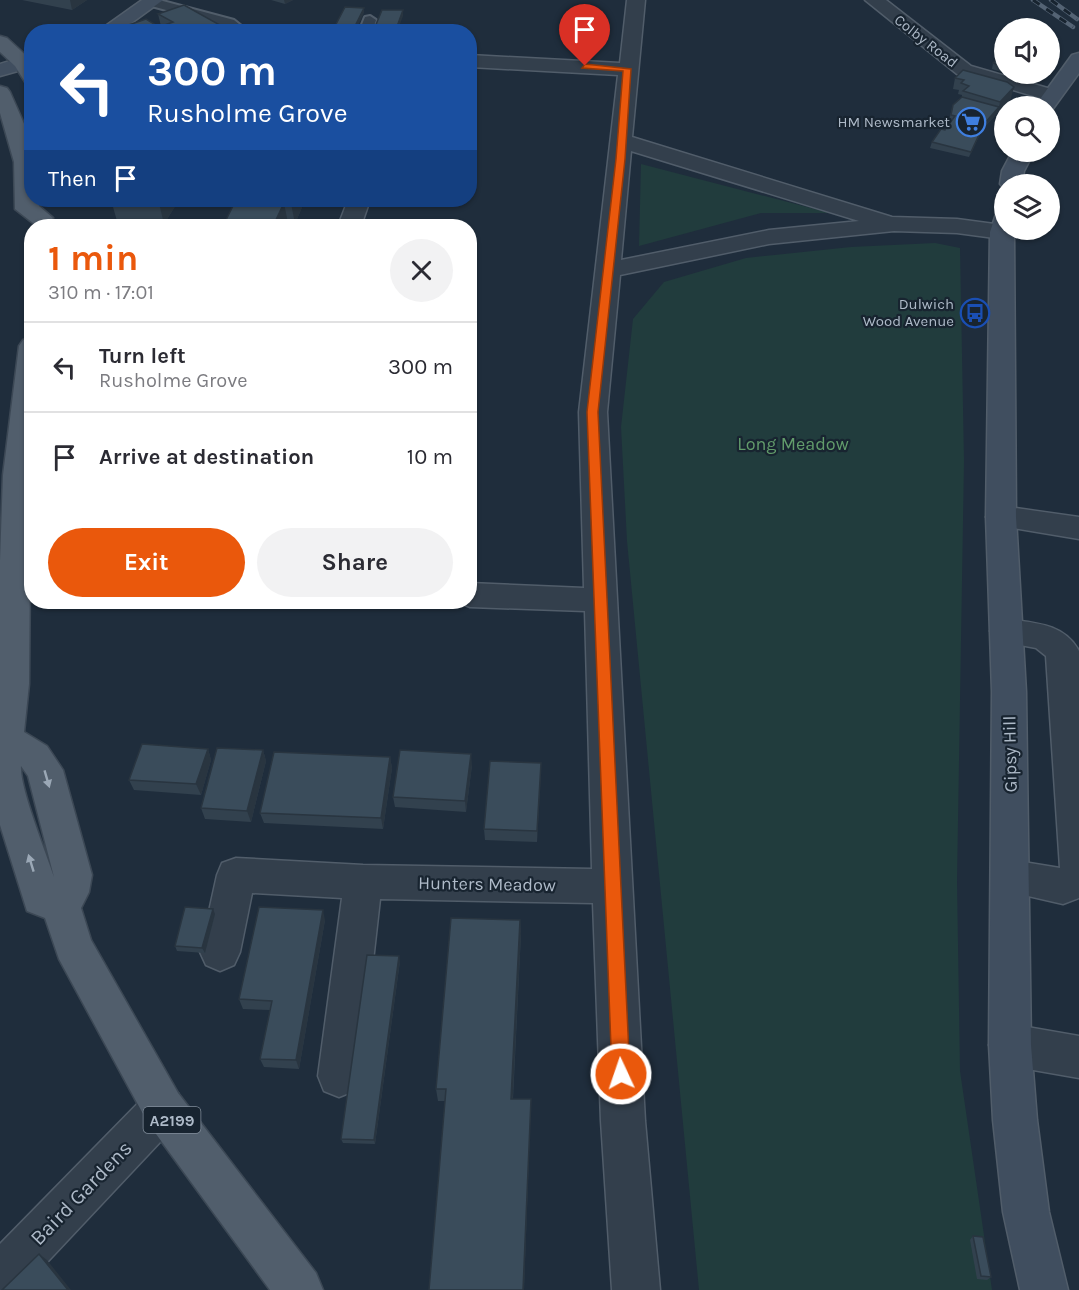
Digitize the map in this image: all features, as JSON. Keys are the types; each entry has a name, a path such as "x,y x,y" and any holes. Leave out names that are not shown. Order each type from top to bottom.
{"main road":[{"path":"0,42 24,63"},
{"path":"0,92 23,142 24,151"},
{"path":"27,207 46,216"},
{"name":"A2199","path":"24,487 2,780 9,793 41,899 61,906 73,946 163,1108 298,1290"}],"street":[{"path":"636,0 593,412 599,600 623,1121 636,1290"},
{"name":"Colby Road","path":"874,0 964,70 1034,96"},
{"path":"118,24 153,1"},
{"path":"1052,96 1079,59"},
{"path":"477,61 627,69"},
{"path":"0,70 24,68"},
{"path":"622,141 894,224"},
{"path":"609,270 769,237 894,224 994,224"},
{"name":"Gipsy Hill","path":"1004,240 1001,517 1006,632 1011,877 1010,1045 1015,1119 1026,1212 1044,1290"},
{"path":"1001,517 1079,528"},
{"path":"477,595 599,600"},
{"path":"1006,632 1045,637 1062,651 1079,867"},
{"name":"Hunters Meadow","path":"220,952 236,875 363,882 612,886"},
{"path":"1011,877 1062,887 1079,877"},
{"path":"339,1076 363,882"},
{"path":"1010,1045 1079,1058"},
{"name":"Baird Gardens","path":"0,1278 163,1108"}],"lane":[{"path":"153,1 231,24"}],"green space":[{"path":"641,164 830,213 761,213 639,246"},
{"name":"Long Meadow","path":"935,243 960,248 964,461 957,881 960,1071 992,1290 699,1290 627,541 621,427 633,319 664,282 746,258 851,247"}],"building":[{"path":"184,5 218,24 167,24 173,22 158,14"},
{"path":"345,7 364,8 356,24 336,24"},
{"path":"382,10 403,10 398,24 376,24"},
{"path":"146,19 154,24 131,24"},
{"path":"963,70 994,78 994,84 1010,84 1014,87 1006,96 994,96 994,100 963,91 969,86 961,83 964,80 955,78"},
{"path":"962,97 994,106 994,113 984,124 971,152 932,142 941,129 945,130 955,116 951,115 953,105"},
{"path":"232,207 282,207 276,219 226,219"},
{"path":"142,744 208,749 196,784 129,780"},
{"path":"217,748 263,750 247,811 201,808"},
{"path":"400,750 471,754 465,801 393,797"},
{"path":"274,752 390,757 381,818 260,813"},
{"path":"490,761 541,763 537,831 484,829"},
{"path":"185,907 213,909 202,948 175,946"},
{"path":"259,907 323,910 296,1060 260,1059 272,1001 239,999"},
{"path":"451,918 520,920 511,1099 531,1099 523,1290 429,1290 446,1089 436,1089"},
{"path":"367,955 399,956 374,1140 341,1139"},
{"path":"973,1236 983,1237 991,1277 981,1276"},
{"path":"39,1254 68,1290 2,1290"}],"railway":[{"path":"1033,0 1073,27"},
{"path":"1051,0 1077,19"}],"place":[{"name":"HM Newsmarket","path":"971,122"},
{"name":"Dulwich Wood Avenue","path":"975,313"}],"route":[{"path":"585,66 627,69 622,141 593,412 597,560 621,1074"}]}
